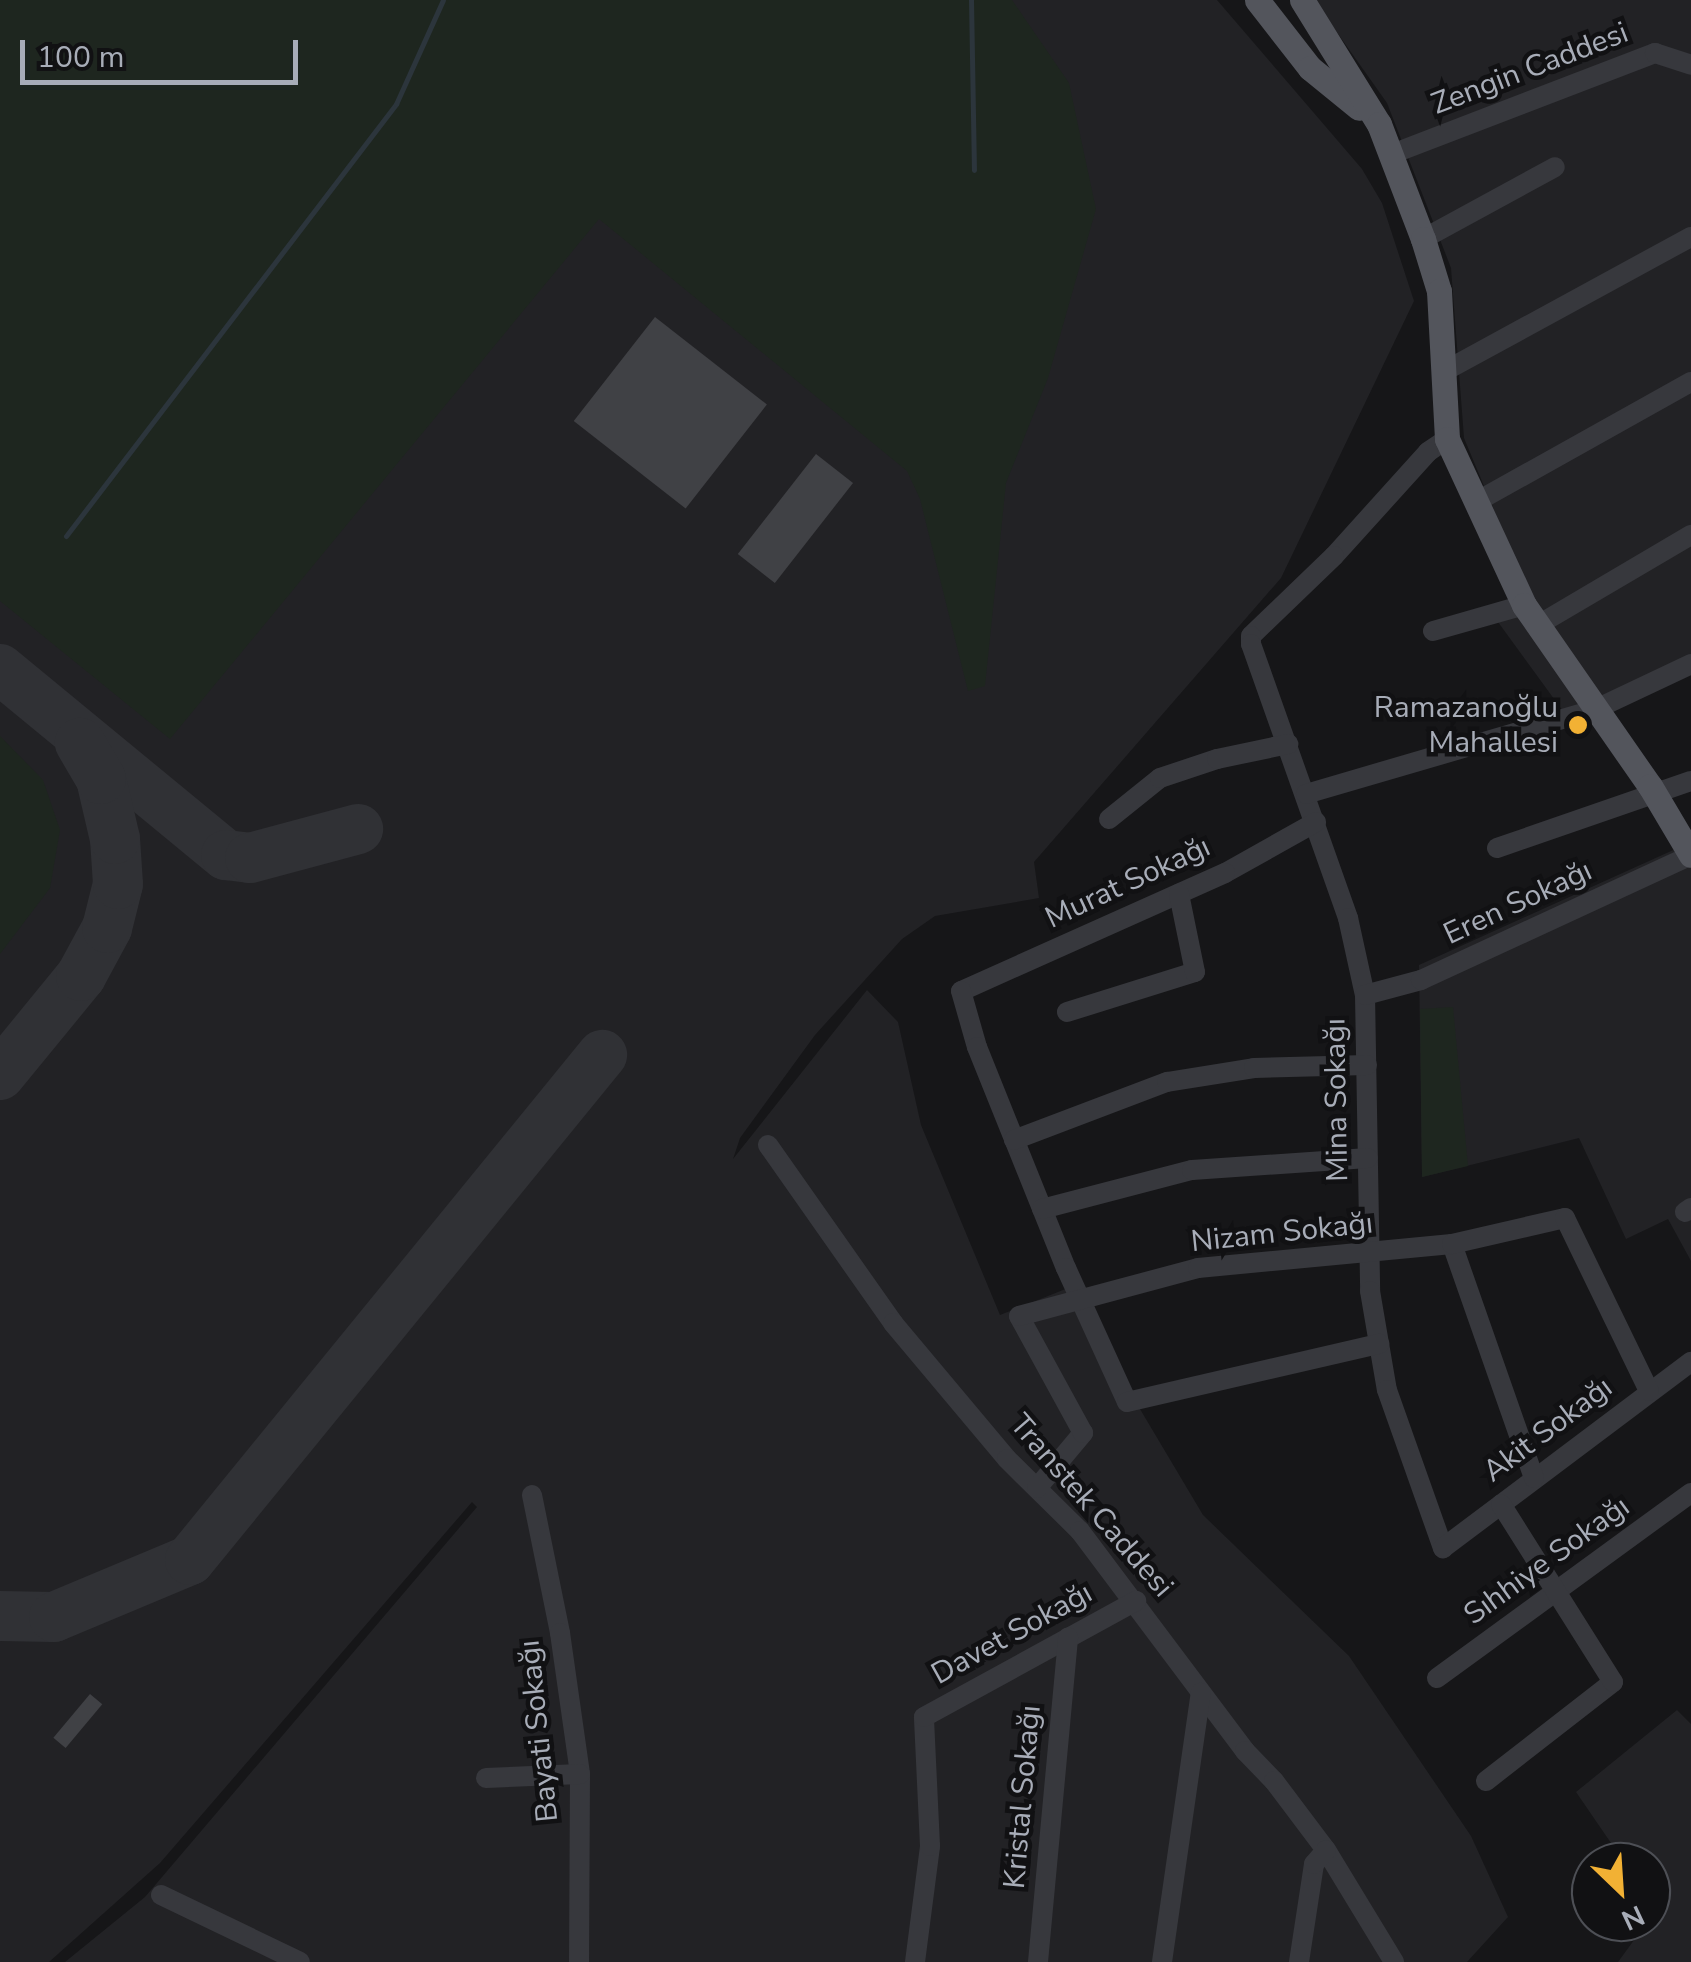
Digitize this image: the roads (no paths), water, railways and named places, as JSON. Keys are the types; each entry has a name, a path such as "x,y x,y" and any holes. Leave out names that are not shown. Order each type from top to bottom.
{"main road":[{"path":"1258,0 1310,68 1379,124"},
{"path":"1302,0 1379,124 1422,239 1439,291 1446,439 1531,615 1655,794 1691,855"}],"street":[{"name":"Zengin Caddesi","path":"1392,154 1655,53 1691,66"},
{"path":"1422,239 1556,167"},
{"path":"1443,372 1691,237"},
{"path":"1476,502 1691,382"},
{"name":"Mina Sokağı","path":"1443,1548 1388,1390 1370,1292 1366,995 1348,918 1256,658 1252,636 1334,556 1428,452 1446,439"},
{"path":"1433,631 1531,615 1691,535"},
{"path":"1306,794 1596,709 1691,664"},
{"path":"1109,819 1160,778 1216,759 1288,744"},
{"path":"1497,848 1691,781"},
{"name":"Murat Sokağı","path":"1014,1140 977,1047 961,991 1179,894 1316,822"},
{"name":"Eren Sokağı","path":"1366,995 1421,980 1691,855"},
{"path":"1067,1012 1195,972 1179,894"},
{"path":"1366,1065 1254,1068 1167,1082 1014,1140 1127,1402 1379,1344"},
{"name":"Transtek Caddesi","path":"768,1145 893,1323 1036,1488 1080,1531 1136,1601 1201,1694 1326,1850 1394,1962"},
{"path":"1042,1209 1192,1170 1368,1158"},
{"name":"Nizam Sokağı","path":"1036,1488 1083,1433 1019,1316 1198,1268 1452,1244 1565,1218 1650,1391"},
{"path":"1452,1244 1534,1478"},
{"name":"Akit Sokağı","path":"1443,1548 1691,1362"},
{"name":"Sıhhiye Sokağı","path":"1437,1678 1691,1493"},
{"name":"Bayati Sokağı","path":"532,1496 560,1634 580,1774 579,1962"},
{"path":"1486,1781 1614,1682 1501,1504"},
{"name":"Davet Sokağı","path":"916,1962 930,1846 924,1717 1136,1601"},
{"name":"Kristal Sokağı","path":"1038,1962 1068,1637"},
{"path":"1162,1962 1201,1694"},
{"path":"486,1778 580,1774"},
{"path":"1299,1962 1314,1864 1326,1850"},
{"path":"161,1894 300,1962"}],"waterway":[{"path":"66,536 396,104 443,0"},
{"path":"971,0 974,170"}],"place":[{"name":"Ramazanoğlu Mahallesi","path":"1578,725"}]}
